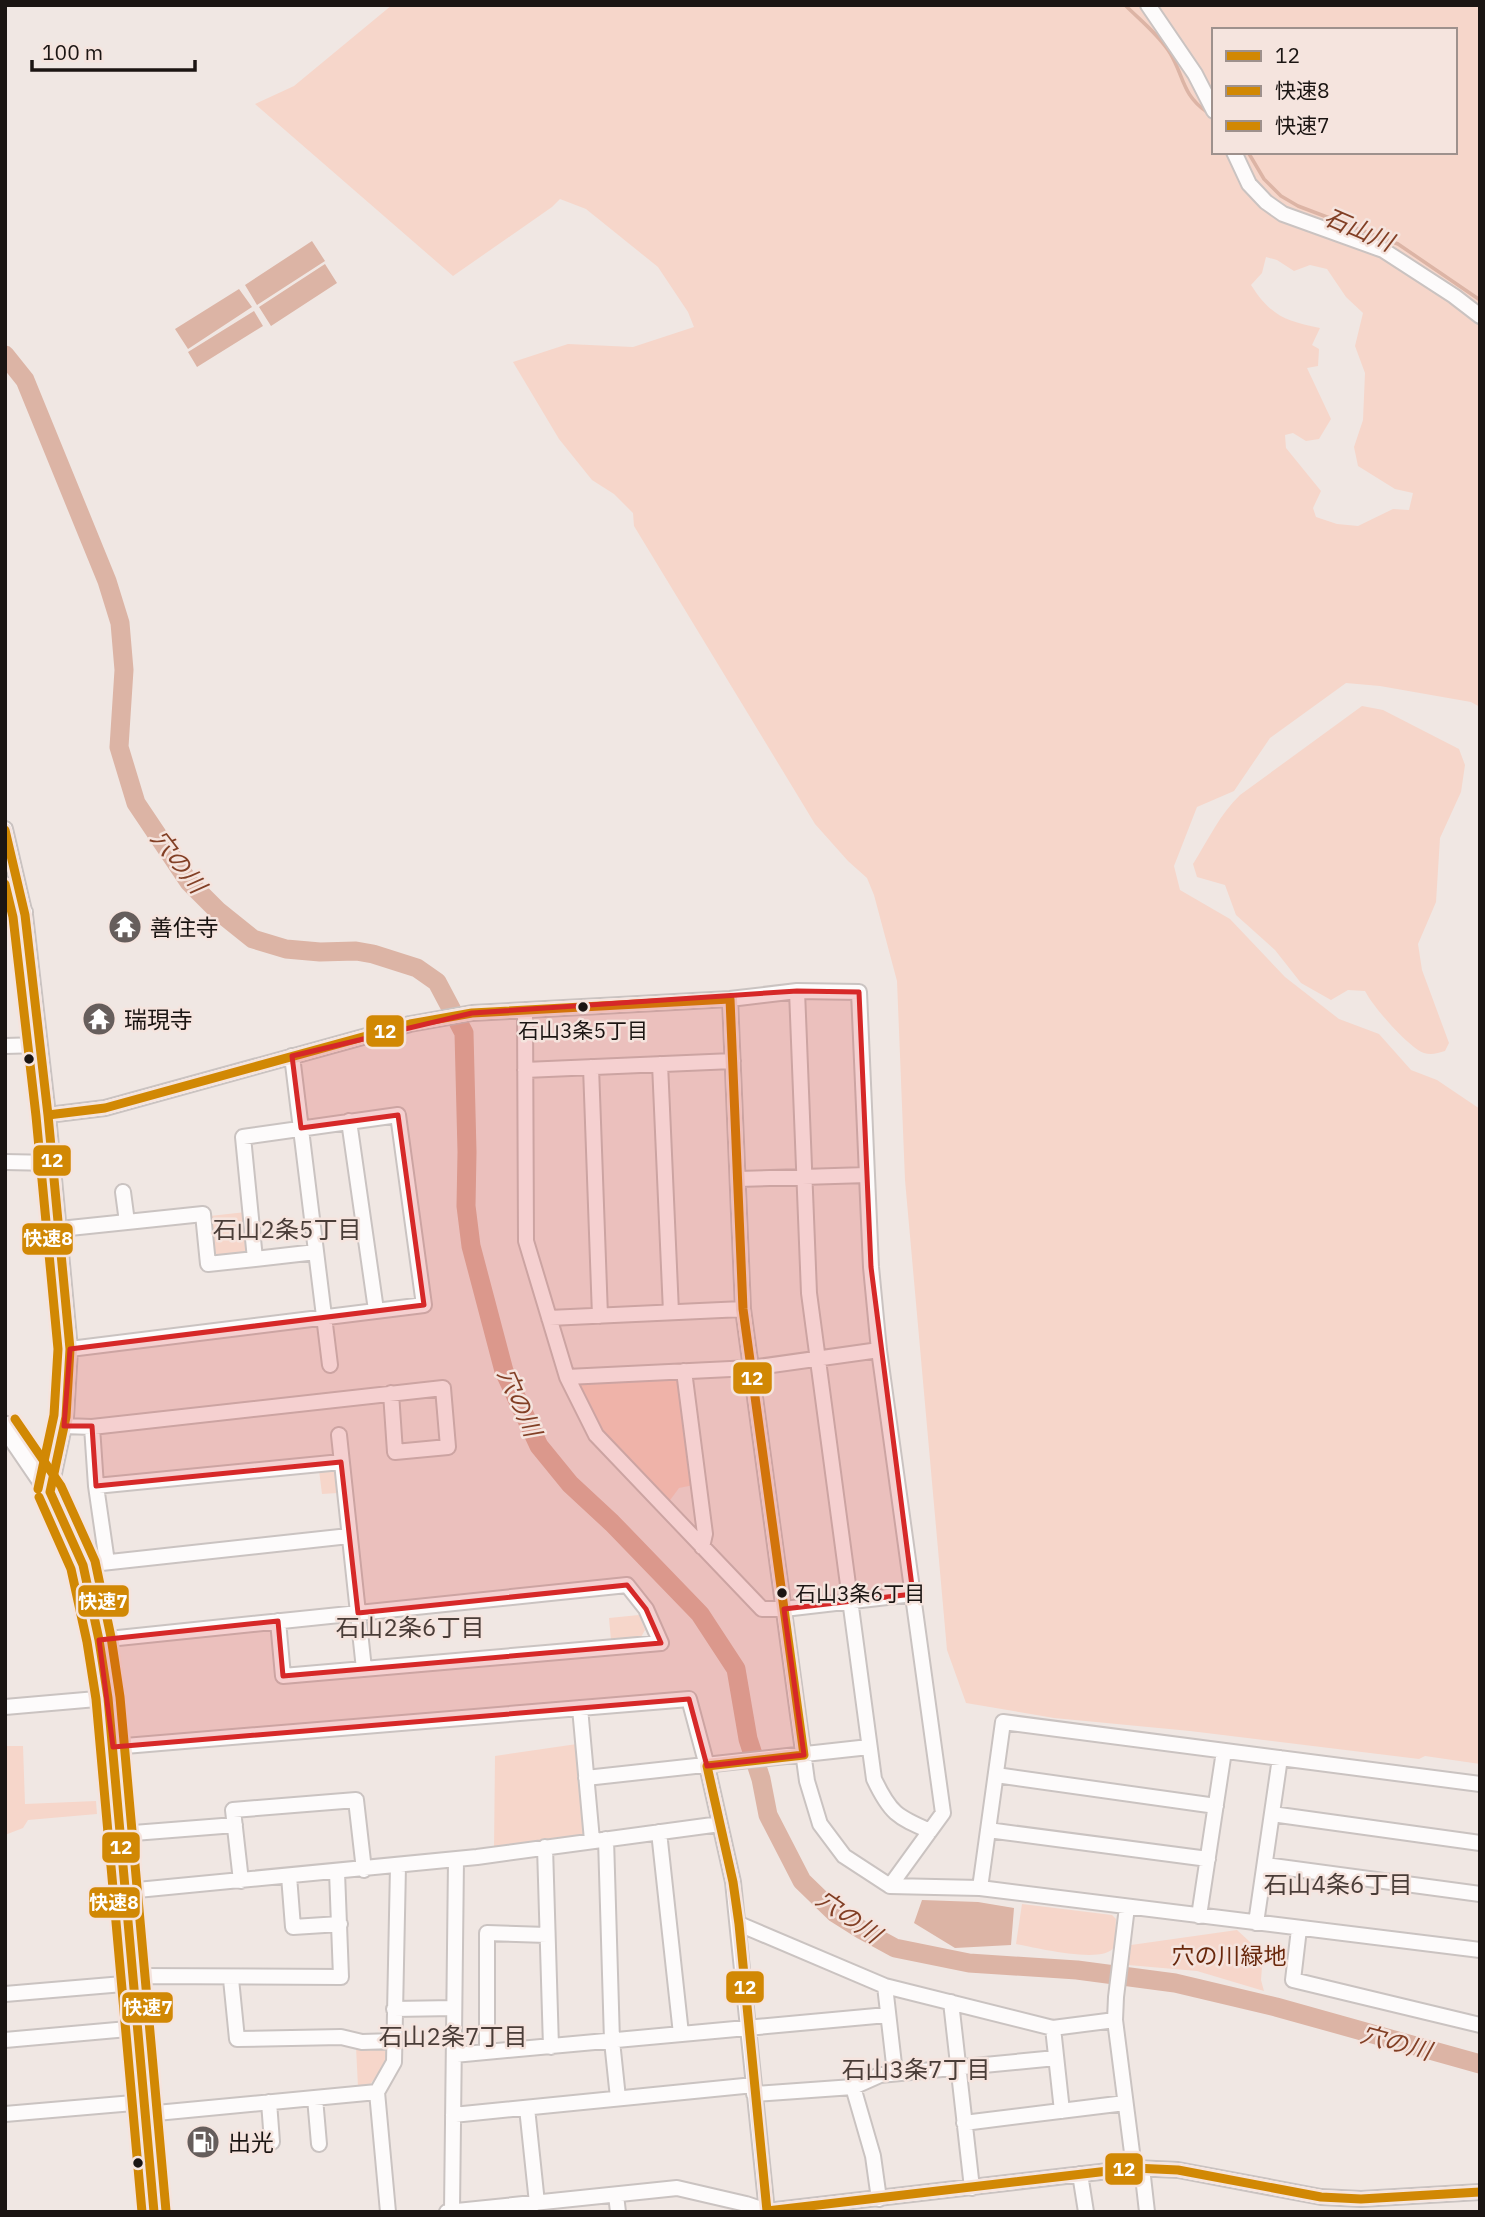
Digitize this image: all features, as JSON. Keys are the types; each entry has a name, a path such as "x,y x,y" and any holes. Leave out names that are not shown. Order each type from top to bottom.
{"highway":[{"path":"5,1426 50,1492 83,1565 99,1640 113,1747 155,2212"}],"street":[{"path":"1148,5 1195,74 1212,107"},
{"path":"1235,154 1249,184 1266,202 1283,214 1383,250 1480,316"},
{"path":"5,829 24,912 60,1228 70,1349 64,1426 50,1492"},
{"path":"5,910 24,912"},
{"path":"48,1115 105,1108 410,1024 472,1013 730,999 797,991 859,992 871,1267 943,1813 890,1886"},
{"path":"797,991 809,1293 874,1779 887,1805 901,1818 930,1831"},
{"path":"730,999 743,1309 807,1781 820,1824 844,1856 890,1886 980,1888 1480,1950"},
{"path":"525,1010 526,1241 566,1377 596,1435 762,1609 784,1609 913,1594"},
{"path":"5,1046 40,1045"},
{"path":"292,1056 330,1365"},
{"path":"525,1070 733,1061"},
{"path":"660,1064 671,1312"},
{"path":"590,1067 600,1316"},
{"path":"70,1349 424,1305 398,1115 243,1137 255,1259"},
{"path":"349,1121 376,1310"},
{"path":"5,1162 53,1163"},
{"path":"738,1179 867,1175"},
{"path":"123,1192 127,1222"},
{"path":"60,1228 203,1214 208,1264 316,1252"},
{"path":"549,1318 743,1309"},
{"path":"566,1377 751,1368 880,1350"},
{"path":"684,1371 705,1534 702,1546"},
{"path":"64,1426 92,1427 391,1393 443,1388 448,1447 395,1452 391,1393"},
{"path":"92,1427 96,1486 107,1562"},
{"path":"339,1434 364,1669"},
{"path":"96,1486 341,1462"},
{"path":"83,1565 349,1536"},
{"path":"99,1640 626,1585 646,1609 661,1643 283,1676 278,1622"},
{"path":"5,1707 108,1698"},
{"path":"113,1747 689,1699 733,1882 767,2212"},
{"path":"580,1708 586,1778 599,1840 618,2098"},
{"path":"980,1888 1003,1722 1480,1784"},
{"path":"586,1778 869,1747"},
{"path":"1199,1916 1224,1751"},
{"path":"1256,1923 1280,1758"},
{"path":"996,1775 1216,1806"},
{"path":"241,1881 233,1810 356,1800 364,1870"},
{"path":"1272,1814 1480,1843"},
{"path":"127,1891 456,1860 720,1824"},
{"path":"121,1834 235,1825"},
{"path":"988,1830 1208,1859"},
{"path":"659,1832 681,2034"},
{"path":"545,1847 551,2046"},
{"path":"452,2211 456,1860"},
{"path":"1265,1865 1480,1894"},
{"path":"388,2212 377,2092 394,2062 398,1866"},
{"path":"5,1994 135,1980 341,1977 337,1872"},
{"path":"289,1876 293,1927 340,1924"},
{"path":"1127,1907 1115,1997 1115,2020 1125,2103 1147,2212"},
{"path":"739,1924 885,1986 1053,2028 1115,2020"},
{"path":"1299,1929 1293,1980 1480,2025"},
{"path":"487,2052 487,1933 547,1935"},
{"path":"231,1979 237,2039 341,2036 362,2042 394,2041"},
{"path":"885,1986 895,2073"},
{"path":"951,2002 972,2188"},
{"path":"394,2009 454,2008"},
{"path":"454,2056 887,2015"},
{"path":"5,2040 139,2028"},
{"path":"1053,2028 1062,2111"},
{"path":"453,2115 618,2098 754,2089 853,2087 880,2075 1056,2058"},
{"path":"853,2087 873,2156 879,2199"},
{"path":"5,2114 269,2102 377,2092"},
{"path":"315,2098 319,2144"},
{"path":"269,2102 272,2142"},
{"path":"964,2123 1125,2103"},
{"path":"527,2108 537,2203"},
{"path":"447,2212 677,2188 746,2204 767,2212 1138,2168 1178,2170 1321,2197 1361,2199 1480,2192"},
{"path":"1080,2174 1086,2212"},
{"path":"594,2212 609,2195"},
{"path":"609,2195 618,2212"}],"highlighted area":[{"path":"797,991 859,992 871,1267 913,1594 784,1609 804,1755 707,1766 689,1699 113,1747 99,1640 278,1621 283,1676 661,1643 646,1609 627,1585 358,1613 341,1462 96,1486 92,1426 64,1426 70,1349 424,1305 398,1115 301,1128 292,1056 472,1013"}],"green space":[{"path":"392,5 1480,5 1480,707 1471,702 1380,686 1346,683 1270,738 1234,791 1197,807 1174,866 1180,890 1230,919 1285,977 1339,1019 1379,1034 1411,1070 1437,1080 1480,1109 1480,1764 1054,1718 966,1703 947,1650 905,1180 897,981 874,895 867,878 815,824 634,526 633,513 614,494 592,480 559,439 513,362 568,344 633,347 694,327 688,312 658,267 586,209 560,199 453,276 255,104 294,86","holes":["1266,257 1277,260 1294,271 1310,265 1327,269 1346,297 1363,313 1355,346 1365,373 1363,420 1354,447 1358,466 1395,489 1413,493 1409,510 1393,509 1358,526 1337,524 1316,517 1313,508 1321,491 1286,448 1285,435 1293,433 1306,441 1319,439 1331,419 1307,368 1318,366 1319,349 1312,345 1320,328 1280,316 1265,304 1251,285 1262,273"]},
{"path":"1362,706 1383,710 1459,749 1465,765 1461,792 1440,838 1436,902 1418,944 1422,970 1449,1043 1445,1051 1438,1053 1424,1053 1411,1045 1365,991 1348,990 1331,1000 1301,983 1275,950 1236,915 1225,885 1197,877 1193,864 1220,819 1240,795"},
{"path":"246,1212 250,1253 215,1257 210,1216"},
{"path":"677,1376 680,1380 694,1485 679,1488 668,1503 602,1431 576,1382"},
{"path":"331,1469 336,1472 338,1493 322,1494 319,1470"},
{"path":"639,1615 645,1630 641,1637 611,1640 609,1618"},
{"path":"577,1744 586,1826 583,1834 494,1850 495,1756"},
{"path":"5,1746 23,1746 25,1804 96,1801 97,1814 28,1820 23,1828 5,1835"},
{"path":"1022,1904 1112,1915 1116,1919 1114,1947 1097,1955 1083,1955 1016,1944"},
{"name":"穴の川緑地","path":"1237,1930 1263,1954 1261,1980 1264,1991 1197,1971 1128,1965 1131,1945"},
{"path":"356,2047 385,2048 387,2063 368,2087 358,2087"}],"shaded area":[{"path":"312,241 325,261 257,305 245,285"},
{"path":"325,264 337,283 271,326 259,307"},
{"path":"239,289 252,307 188,349 175,329"},
{"path":"254,311 263,326 197,367 188,352"},
{"path":"922,1900 978,1902 1014,1908 1011,1945 955,1948 914,1923"}],"waterway":[{"name":"石山川","path":"1125,5 1166,46 1188,92 1207,112"},
{"name":"石山川","path":"1249,154 1264,179 1281,196 1298,206 1398,244 1480,300"},
{"name":"穴の川","path":"5,355 25,380 107,581 120,623 124,670 119,747 136,803 189,882 218,911 253,939 286,949 373,954 417,968 437,982 464,1033 466,1206 471,1246 504,1371 539,1446 570,1484 612,1523 700,1614 736,1669 748,1739 761,1779 768,1815 802,1881 835,1913 895,1948 969,1963 1077,1970 1175,1983 1276,2007 1480,2064"}],"transit line":[{"name":"12","path":"5,830 25,915 48,1115 70,1349 66,1417 50,1492"},
{"name":"快速8","path":"5,884 13,917 36,1116 58,1349 54,1415 38,1489"},
{"name":"12","path":"730,999 743,1309 804,1755"},
{"name":"12","path":"48,1115 105,1108 410,1024 472,1013 730,999"},
{"name":"快速7","path":"15,1419 61,1486 95,1561 111,1637 120,1697 166,2211"},
{"name":"12","path":"50,1492 83,1565 108,1698 154,2212"},
{"name":"快速8","path":"39,1497 71,1569 96,1699 142,2212"},
{"name":"12","path":"707,1766 804,1755"},
{"name":"12","path":"707,1766 733,1882 739,1924 767,2211"},
{"name":"12","path":"767,2211 1134,2168 1178,2170 1321,2197 1361,2199 1480,2192"}],"place":[{"name":"善住寺","path":"125,927"},
{"name":"石山3条5丁目","path":"583,1007"},
{"name":"瑞現寺","path":"99,1019"},
{"name":"石山3条6丁目","path":"782,1593"},
{"name":"出光","path":"203,2142"}],"district":[{"name":"石山2条5丁目","path":"287,1229"},
{"name":"石山2条6丁目","path":"410,1627"},
{"name":"石山4条6丁目","path":"1338,1884"},
{"name":"石山2条7丁目","path":"453,2036"},
{"name":"石山3条7丁目","path":"916,2069"}]}
